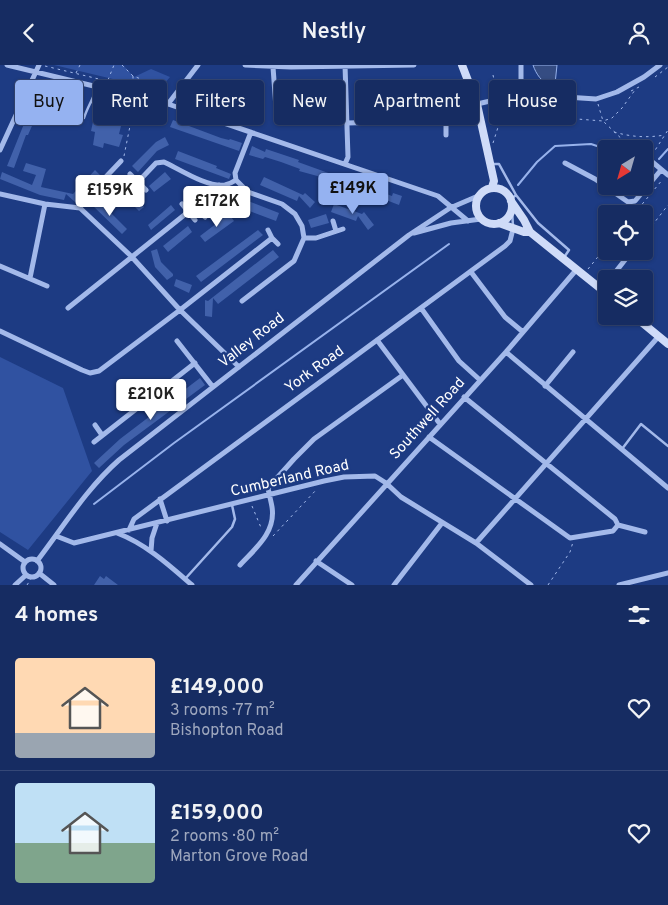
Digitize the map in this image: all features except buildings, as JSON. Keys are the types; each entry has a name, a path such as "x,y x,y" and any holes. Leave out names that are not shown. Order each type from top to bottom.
{"street":[{"path":"7,65 93,85"},
{"path":"0,150 41,65"},
{"path":"244,65 273,67 414,65"},
{"path":"462,65 468,80"},
{"path":"521,65 521,80"},
{"path":"576,98 596,99 616,92 644,77 660,65"},
{"path":"194,66 168,104 438,196 468,221"},
{"path":"345,66 348,157 346,164"},
{"path":"273,67 274,81"},
{"path":"479,113 494,181 492,187"},
{"path":"347,123 355,123"},
{"path":"446,125 446,135"},
{"path":"242,301 294,261 304,238 302,226 295,214 282,204 248,192 236,180 235,173 250,132"},
{"path":"80,208 83,201 121,161"},
{"path":"138,182 160,161 188,175 219,185 226,185 236,180"},
{"path":"565,163 595,179 628,202 635,201 661,169"},
{"path":"653,163 668,175"},
{"path":"130,175 146,190"},
{"path":"205,217 215,202 219,185"},
{"path":"513,198 512,210 507,218 499,223 490,224 481,219 476,211 478,196 492,187 503,190 513,198 530,232 598,283"},
{"path":"0,193 45,204 80,208 131,256 180,309 239,367"},
{"name":"Valley Road","path":"37,561 106,471 409,235 451,207 478,196"},
{"path":"215,202 226,205"},
{"path":"30,279 45,204"},
{"path":"182,204 195,221"},
{"path":"68,308 188,212"},
{"name":"Valley Road","path":"409,235 451,223 481,219"},
{"path":"333,221 336,231"},
{"path":"499,223 513,229 530,232"},
{"path":"304,238 316,238 343,229"},
{"name":"York Road","path":"129,530 134,519 160,499 471,272 510,241 513,229"},
{"path":"268,230 278,244"},
{"path":"0,331 90,373 98,371 272,238"},
{"path":"617,270 625,260"},
{"path":"0,266 47,286"},
{"name":"Southwell Road","path":"296,585 506,352 578,269"},
{"path":"471,272 505,317 523,332"},
{"path":"250,295 255,301"},
{"path":"420,308 459,361 480,380"},
{"path":"645,325 668,344"},
{"path":"476,543 659,336"},
{"path":"378,340 440,424"},
{"path":"177,341 213,387"},
{"path":"506,352 668,488"},
{"path":"545,386 573,352"},
{"path":"94,442 195,363"},
{"path":"240,565 270,531 273,520 268,487 314,439 403,375"},
{"path":"464,397 615,519 618,525 645,532"},
{"path":"95,425 102,435"},
{"path":"429,437 515,500 574,539 613,531 618,525"},
{"name":"Cumberland Road","path":"56,536 74,543 324,481 344,477 375,476 402,497 476,543 525,583 532,585"},
{"path":"160,499 166,521"},
{"path":"151,551 152,538 158,523"},
{"path":"394,585 442,523"},
{"path":"117,532 134,539 151,551 192,585"},
{"path":"0,544 24,562"},
{"path":"24,562 30,559 37,561 40,567 36,575"},
{"path":"316,561 352,585"},
{"path":"24,562 23,569 26,575"},
{"path":"619,585 668,573"},
{"path":"15,585 26,575 36,575 54,585"}],"lane":[{"path":"84,119 86,110 93,99"},
{"path":"491,164 499,164 513,198 569,250 564,258"},
{"path":"512,210 513,229"},
{"path":"621,449 641,424 668,446"},
{"path":"185,579 232,527 235,519 232,505"}],"path":[{"path":"41,65 108,81 114,65"},
{"path":"76,73 80,65"},
{"path":"122,65 133,76 142,80"},
{"path":"493,143 500,121 511,104 521,113 534,119 603,121 612,118 636,89"},
{"path":"598,104 603,121 622,140"},
{"path":"121,161 124,156 130,125"},
{"path":"653,149 668,130"},
{"path":"613,131 629,137 648,138 665,135"},
{"path":"642,205 668,175"},
{"path":"653,225 668,205"},
{"path":"578,269 587,270 598,257"},
{"path":"250,500 264,539 274,535 324,481"},
{"path":"548,585 570,552 574,539"},
{"path":"27,585 36,575"}],"shaded area":[{"path":"54,65 123,65 134,77 151,69 170,77 167,81 117,80"},
{"path":"533,65 557,65 555,80 542,80"},
{"path":"0,357 63,388 92,471 28,550 0,532"}],"waterway":[{"path":"518,185 537,162 555,146 591,144 598,146"},
{"path":"659,159 668,149"},
{"path":"94,504 174,443 449,244"}]}
